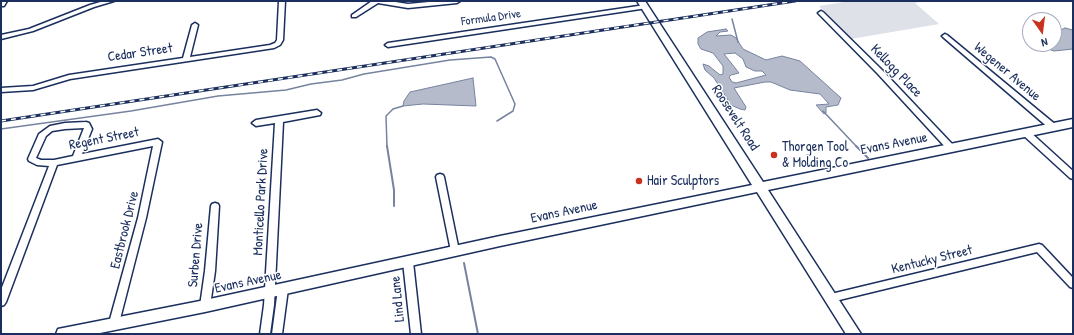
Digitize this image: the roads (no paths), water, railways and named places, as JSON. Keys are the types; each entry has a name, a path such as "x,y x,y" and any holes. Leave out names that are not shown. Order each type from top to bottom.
{"street":[{"path":"1,37 31,30 92,6 111,1"},
{"name":"Cedar Street","path":"1,90 33,88 69,77 269,48 275,46 280,40 282,1"},
{"path":"354,16 377,1 400,6 458,1"},
{"name":"Formula Drive","path":"388,45 643,4"},
{"name":"Roosevelt Road","path":"643,4 854,334"},
{"name":"Kellogg Place","path":"821,13 880,72 951,148"},
{"path":"186,60 194,25"},
{"name":"Wegener Avenue","path":"945,36 1053,127"},
{"path":"256,123 317,113"},
{"name":"Monticello Park Drive","path":"266,334 269,305 279,120"},
{"name":"Evans Avenue","path":"63,334 205,306 760,187 1073,123"},
{"path":"1,302 54,163 40,163 32,159 43,134 50,129 65,126 86,126 88,129 77,157"},
{"path":"1026,133 1073,176"},
{"name":"Regent Street","path":"54,163 77,157 158,142"},
{"name":"Eastbrook Drive","path":"114,323 142,218 158,142"},
{"path":"440,177 455,252"},
{"name":"Surben Drive","path":"205,306 210,271 215,206"},
{"name":"Kentucky Street","path":"831,298 1039,248 1073,284"},
{"name":"Lind Lane","path":"408,262 416,334"},
{"path":"277,334 283,289"}],"water":[{"path":"1065,28 1073,30 1073,49 1062,50 1062,29"},
{"path":"726,29 728,31 720,32 716,36 731,35 736,38 743,49 766,60 782,56 800,61 841,98 838,105 826,107 826,113 824,114 816,105 829,104 820,94 790,90 771,82 765,82 734,88 746,107 745,110 731,105 714,78 705,70 703,64 709,66 720,75 723,74 723,66 713,53 701,49 698,44 698,38 707,32","holes":["735,53 743,59 746,67 755,71 762,71 766,75 736,83 732,82 729,77 739,73 724,54"]},
{"path":"473,78 476,106 423,104 403,106 404,101 410,92"}],"waterway":[{"path":"732,19 738,42"},
{"path":"1,129 131,111 218,96 286,90 311,84 342,80 364,74 450,60 491,57 495,59 515,104 513,111 497,121"},
{"path":"387,147 386,116 393,109 403,106"},
{"path":"823,111 857,147"},
{"path":"387,146 394,190 394,206"},
{"path":"857,147 868,158"},
{"path":"464,263 478,334"}],"railway":[{"path":"1,121 795,1"}],"place":[{"name":"Thorgen Tool & Molding Co","path":"774,155"},
{"name":"Hair Sculptors","path":"639,181"}]}
